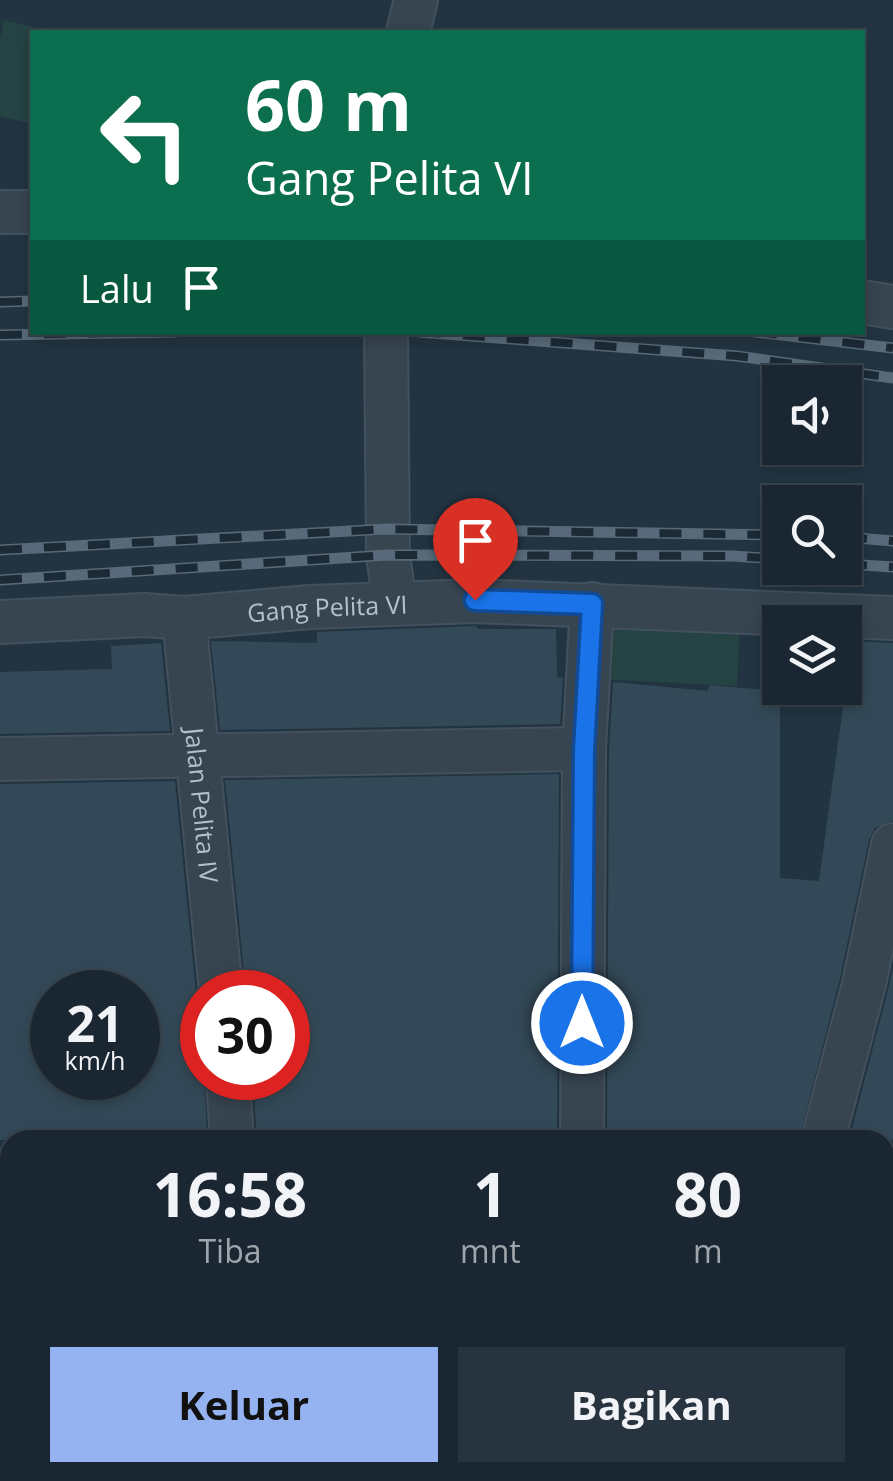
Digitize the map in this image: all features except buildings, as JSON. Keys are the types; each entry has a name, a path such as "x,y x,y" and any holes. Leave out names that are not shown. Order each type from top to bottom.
{"street":[{"path":"408,30 416,0"},
{"path":"0,212 30,212"},
{"path":"865,302 893,307"},
{"path":"386,335 388,555 395,604"},
{"name":"Gang Pelita VI","path":"0,622 144,615 184,618 475,600 893,618"},
{"path":"582,1130 584,750 592,604"},
{"name":"Jalan Pelita IV","path":"184,618 220,970"},
{"path":"0,759 584,750"},
{"path":"825,1130 864,984 893,844"},
{"path":"229,1100 231,1130"}],"green space":[{"path":"4,20 46,30 30,30 30,124 0,116 0,38"},
{"path":"597,619 740,626 737,686 594,679"}],"railway":[{"path":"0,302 30,301"},
{"path":"0,335 30,334"},
{"path":"459,335 737,356 893,378"},
{"path":"781,335 893,348"},
{"path":"0,550 387,529 762,535"},
{"path":"862,538 893,541"},
{"path":"0,580 388,555 762,558"},
{"path":"862,565 893,567"}],"route":[{"path":"475,600 592,604 584,750 582,1023"}]}
